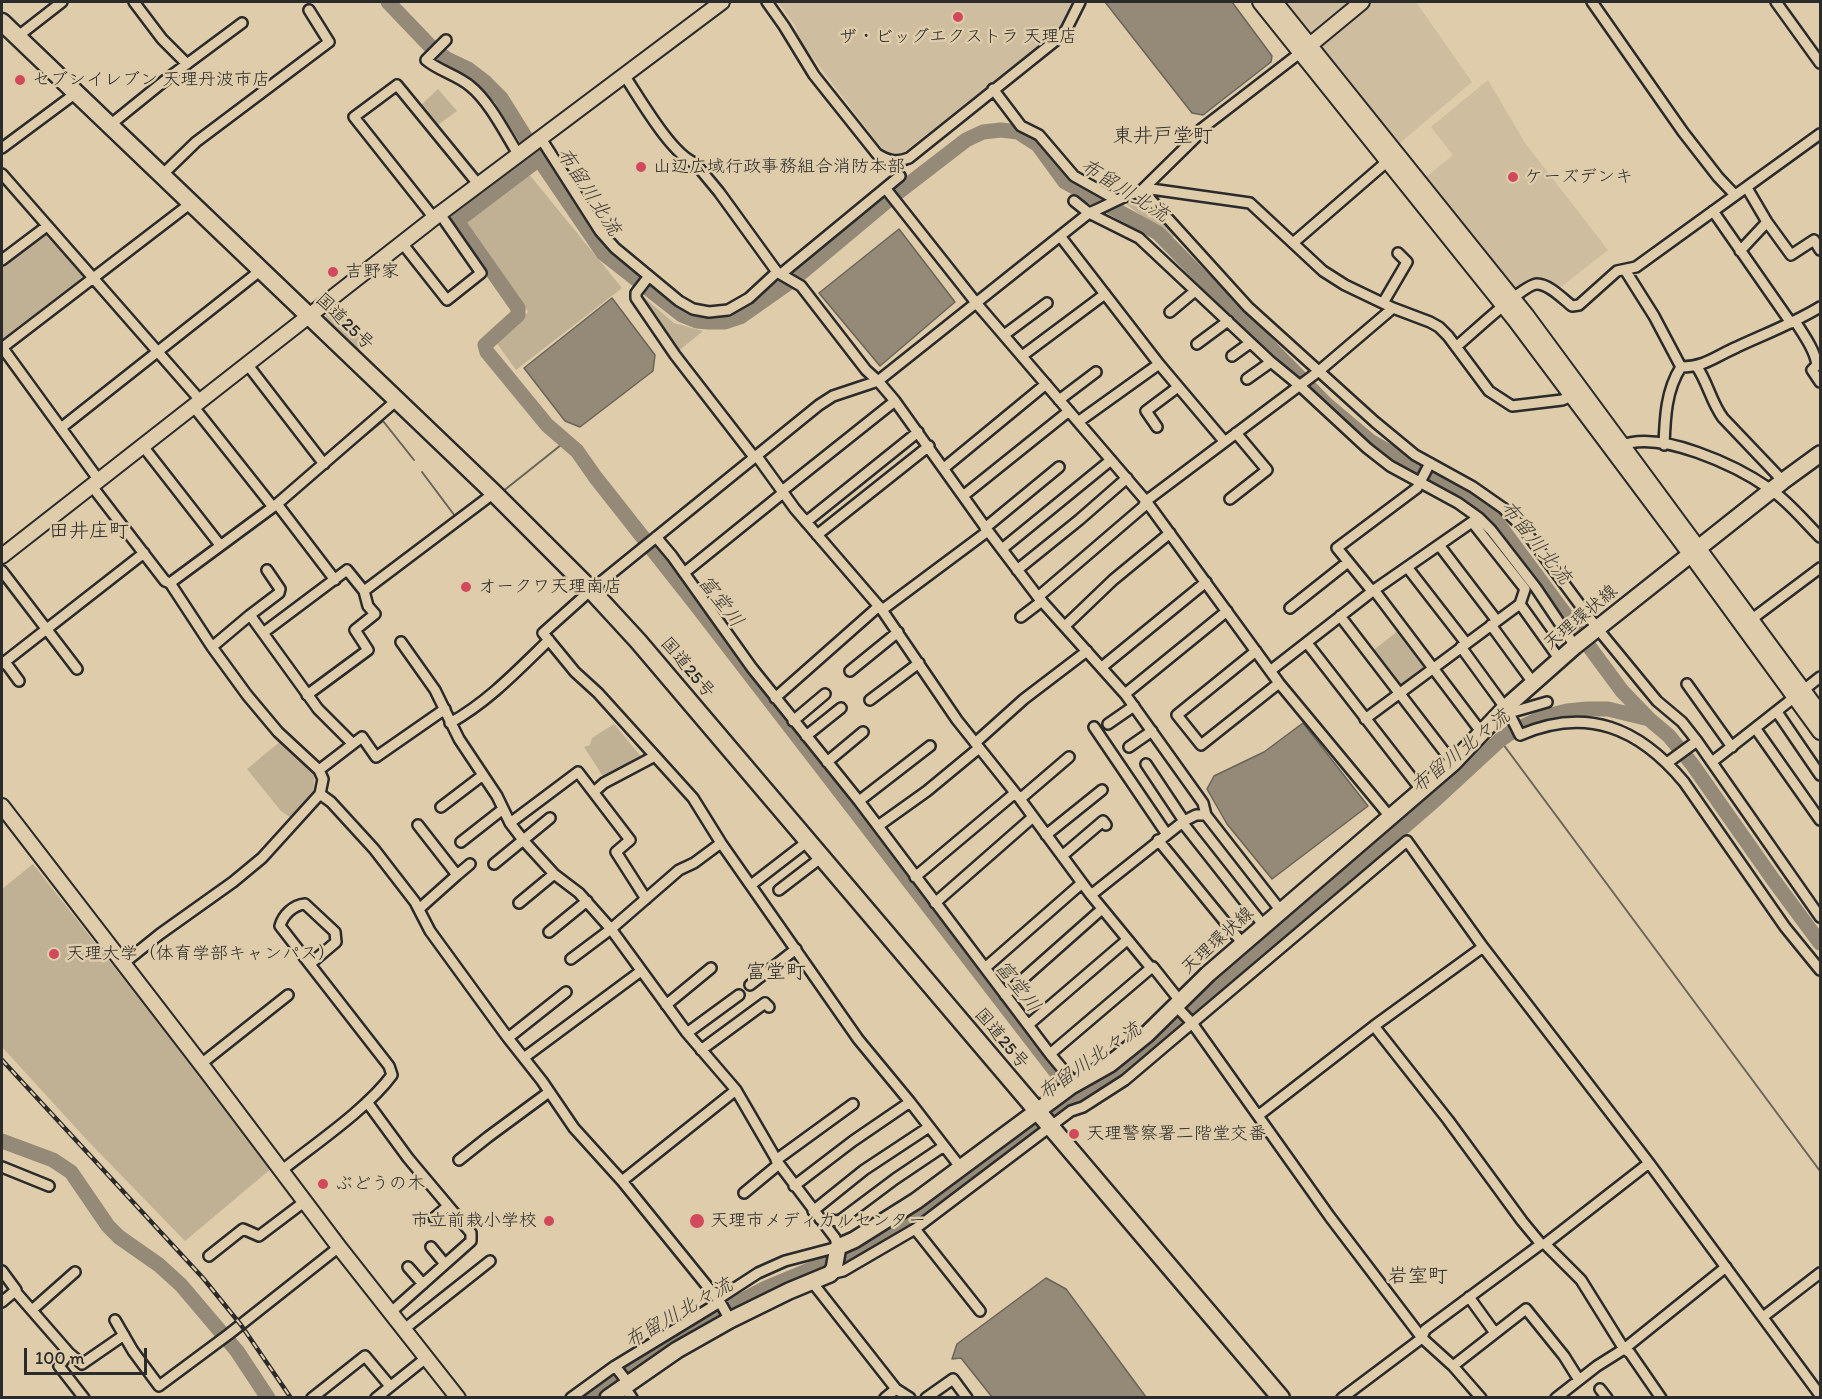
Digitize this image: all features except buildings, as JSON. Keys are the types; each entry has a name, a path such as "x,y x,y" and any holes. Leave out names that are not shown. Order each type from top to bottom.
{"highway":[{"name":"国道25号","path":"2,22 494,493 591,590 638,641 1281,1398"}],"main road":[{"name":"天理環状線","path":"837,1250 916,1201 961,1168 1044,1120 1070,1087 1110,1064 1146,1035 1243,944 1453,763 1577,645 1777,486 1821,454"},
{"path":"608,1398 628,1389 677,1350 730,1320 832,1271 837,1250"}],"street":[{"path":"17,37 62,2"},
{"path":"134,2 162,39 187,64"},
{"path":"2,555 478,184 722,2"},
{"path":"766,2 784,26 814,75 877,154 889,161 909,158 1055,41 1066,30 1080,2"},
{"path":"1260,2 1305,49 1508,302 1618,447 1799,694 1821,713"},
{"path":"1275,2 1305,49"},
{"path":"1142,190 1199,134 1200,130 1362,2"},
{"path":"1592,2 1683,132 1735,195"},
{"path":"1776,2 1821,63"},
{"path":"162,175 196,142 329,42 309,10"},
{"path":"110,125 242,23"},
{"path":"444,41 426,60 437,69 469,84 481,97 520,153"},
{"path":"624,75 674,147 695,163 780,274 801,286 866,370 895,401 1017,570 1125,694 1203,803 1206,815 1281,911"},
{"path":"402,243 447,300 481,273 437,216 354,117 397,85 478,184"},
{"path":"993,89 1021,126 1039,135 1074,176 1114,200"},
{"path":"2,148 76,93"},
{"path":"1456,347 1508,302 1533,284 1540,284 1572,306 1580,305 1617,271 1636,267 1821,134"},
{"path":"539,139 600,231 615,248 679,301 693,309 709,312 728,310 749,298 900,176"},
{"path":"1293,243 1392,157"},
{"path":"2,174 159,352 335,580"},
{"path":"1747,188 1767,222 1791,255 1814,240 1821,250"},
{"path":"886,189 977,304 1146,501 1280,683 1391,818"},
{"path":"961,1168 858,1040 721,843 693,798 598,693 575,672 543,633 591,590 755,456 833,396 878,381 1093,212 1114,200 1142,190 1151,189 1250,203 1323,271 1345,285 1393,308 1430,322 1448,336 1489,391 1512,406 1562,400 1577,393"},
{"path":"1142,190 1248,307 1401,445 1429,464 1473,487 1503,508 1523,528 1596,629 1657,701 1682,722 1821,917"},
{"path":"1074,201 1139,238 1250,343 1367,448 1479,518 1536,588 1577,645"},
{"path":"124,963 177,920 233,882 262,858 320,794 322,779 319,770 278,732 247,695 170,583 165,581 144,553 61,428 2,348 191,203"},
{"path":"1713,211 1740,251 1806,338 1816,358 1817,365 1812,370 1821,382"},
{"path":"1740,251 1767,222"},
{"path":"2,260 47,226"},
{"path":"1060,236 1159,364 1224,441"},
{"path":"1383,303 1407,262 1398,253"},
{"path":"61,428 261,270"},
{"path":"1625,270 1654,316 1681,367"},
{"path":"649,277 636,293 636,298 675,355 806,522 880,608 957,720 1018,796 1102,909 1150,968 1153,967 1330,1216 1422,1338 1453,1366 1481,1398"},
{"path":"1170,312 1195,291"},
{"path":"1022,356 1105,294"},
{"path":"1004,335 1047,303"},
{"path":"1681,367 1697,367 1821,307"},
{"path":"1021,617 1143,507 1146,501 1319,370 1393,308"},
{"path":"1197,344 1228,321"},
{"path":"1232,356 1250,343"},
{"path":"1247,379 1271,362"},
{"path":"247,364 324,464"},
{"path":"1078,422 1159,364"},
{"path":"1664,445 1668,397 1681,367"},
{"path":"1697,367 1704,378 1715,407 1723,418 1821,537"},
{"path":"1059,399 1096,372"},
{"path":"944,468 1046,384"},
{"path":"1157,427 1146,411 1178,387"},
{"path":"170,583 275,505 397,400"},
{"path":"684,573 895,401"},
{"path":"963,496 1069,411"},
{"path":"806,522 918,432"},
{"path":"1230,499 1267,470 1236,433"},
{"path":"1618,447 1632,442 1646,442 1693,450 1777,486"},
{"path":"142,445 220,545"},
{"path":"818,535 929,446"},
{"path":"1002,549 1111,460"},
{"path":"1429,464 1417,488 1337,548 1373,591 1482,733"},
{"path":"774,698 880,608 987,530 1057,472"},
{"path":"1017,570 1126,478"},
{"path":"364,591 494,493"},
{"path":"1270,670 1373,591 1472,522 1525,590 1520,604 1365,719"},
{"path":"1065,626 1113,580 1170,533"},
{"path":"651,541 684,573 774,698 859,801 1029,1025 1070,1087"},
{"path":"1439,545 1534,684"},
{"path":"1695,552 1752,619 1821,732"},
{"path":"19,681 3,663 144,553"},
{"path":"1290,608 1348,562"},
{"path":"1407,567 1463,645 1520,735 1539,727 1565,723 1592,724 1622,730 1668,762 1785,927 1821,970"},
{"path":"1752,619 1821,568"},
{"path":"212,647 279,593 280,589 267,570"},
{"path":"263,633 347,570 364,591 368,606 375,614 355,630 368,650 307,694"},
{"path":"2,571 77,669"},
{"path":"1102,667 1206,582"},
{"path":"1520,604 1560,660"},
{"path":"1125,694 1227,611"},
{"path":"250,615 318,709 352,743"},
{"path":"1340,616 1453,763"},
{"path":"850,671 898,632"},
{"path":"450,723 482,703 549,640"},
{"path":"401,642 435,690 450,723 483,774 510,823 555,874 587,901 610,929 687,1033 736,1090 794,1186 835,1238 837,1250 785,1261 758,1273 615,1366 571,1398"},
{"path":"1307,643 1422,791"},
{"path":"878,826 927,791 1024,699 1087,651"},
{"path":"1256,651 1177,715 1200,745 1280,683"},
{"path":"870,700 919,663"},
{"path":"1712,762 1821,677"},
{"path":"1687,684 1732,747"},
{"path":"794,721 825,694"},
{"path":"1508,713 1547,702"},
{"path":"1108,724 1134,706"},
{"path":"806,736 841,708"},
{"path":"319,770 362,737 376,757 445,709"},
{"path":"1777,712 1821,775"},
{"path":"1094,727 1167,833"},
{"path":"1129,747 1152,731"},
{"path":"827,762 863,732"},
{"path":"1758,732 1821,820"},
{"path":"1668,762 1696,741"},
{"path":"859,801 930,746"},
{"path":"595,791 604,783 655,756"},
{"path":"915,877 1069,757"},
{"path":"1146,764 1183,822 1264,926"},
{"path":"510,823 578,772 595,791 630,840 616,852 646,899"},
{"path":"441,807 483,774"},
{"path":"1047,835 1102,790"},
{"path":"320,794 331,802 374,849 419,909 430,931 508,1038 525,1057 574,1128 622,1181 719,1300 730,1320"},
{"path":"2,806 124,963 304,1202 458,1398"},
{"path":"460,842 503,809"},
{"path":"1091,895 1167,833 1196,814 1206,815"},
{"path":"935,903 1033,817"},
{"path":"494,864 550,818"},
{"path":"1062,856 1103,821 1106,825"},
{"path":"418,825 457,875"},
{"path":"1158,840 1243,944"},
{"path":"751,885 808,841"},
{"path":"832,1271 843,1271 915,1229 1044,1120 1083,1107 1125,1080 1407,841 1483,947 1649,1163 1821,1395"},
{"path":"572,958 680,870 694,863 721,843"},
{"path":"779,890 822,857"},
{"path":"419,909 470,864"},
{"path":"519,903 555,874"},
{"path":"985,968 1082,883"},
{"path":"549,932 587,901"},
{"path":"281,1171 367,1102 392,1074 389,1066 280,926 283,917 298,905 305,904 336,932 336,942 310,964"},
{"path":"1005,995 1102,909"},
{"path":"1029,1025 1127,940"},
{"path":"1259,1115 1374,1026 1483,947"},
{"path":"750,985 796,950"},
{"path":"666,1005 711,968"},
{"path":"1050,1054 1150,968"},
{"path":"525,1057 641,971"},
{"path":"508,1038 566,992"},
{"path":"201,1064 288,995"},
{"path":"687,1033 739,995"},
{"path":"701,1050 765,1003 769,1007"},
{"path":"1374,1026 1448,1120 1521,1221 1581,1280 1624,1349 1630,1353 1662,1398"},
{"path":"622,1181 736,1090"},
{"path":"459,1160 549,1092"},
{"path":"367,1102 408,1158 471,1233 471,1241 390,1313"},
{"path":"794,1186 853,1141 910,1102"},
{"path":"744,1193 778,1162 853,1104"},
{"path":"817,1215 864,1170 929,1127"},
{"path":"817,1215 839,1221 944,1146"},
{"path":"1342,1398 1422,1338 1425,1330 1649,1163"},
{"path":"2,1167 49,1186"},
{"path":"209,1256 243,1229 259,1236 304,1202"},
{"path":"434,1218 448,1206"},
{"path":"915,1229 980,1311"},
{"path":"868,1232 880,1250"},
{"path":"115,1320 159,1386 339,1247"},
{"path":"431,1247 446,1264"},
{"path":"403,1330 490,1261"},
{"path":"408,1267 423,1284"},
{"path":"1560,1396 1624,1349 1726,1267"},
{"path":"2,1271 16,1290 15,1292 82,1365 124,1335"},
{"path":"32,1310 75,1272"},
{"path":"1763,1317 1821,1273"},
{"path":"812,1282 896,1389 910,1398"},
{"path":"2,1302 15,1292"},
{"path":"1469,1297 1495,1333"},
{"path":"1453,1366 1526,1309 1564,1356 1579,1380"},
{"path":"69,1353 59,1366 84,1398"},
{"path":"312,1398 365,1356 390,1386"},
{"path":"376,1398 426,1358"},
{"path":"615,1366 628,1389"},
{"path":"926,1398 953,1379 967,1398"},
{"path":"885,1398 896,1389"},
{"path":"1600,1389 1607,1398"}],"shaded area":[{"path":"778,2 1075,2 1058,31 903,153 888,154 798,38 796,27"},
{"path":"1105,2 1232,2 1272,56 1271,62 1203,115 1192,113"},
{"path":"1287,2 1355,2 1314,36"},
{"path":"1370,2 1416,2 1472,82 1400,143 1319,44"},
{"path":"1488,80 1525,143 1608,250 1557,290 1546,282 1532,279 1518,290 1426,177 1453,155 1431,127"},
{"path":"438,89 457,111 435,127 419,107"},
{"path":"528,173 622,288 516,370 496,342 528,312 465,221"},
{"path":"1142,195 1176,234 1171,239 1125,203 1125,199"},
{"path":"899,229 955,302 880,366 819,293"},
{"path":"46,231 86,273 86,279 5,341 2,340 2,265"},
{"path":"640,294 674,323 703,331 676,353 638,298"},
{"path":"612,298 655,355 653,371 580,427 565,421 524,368"},
{"path":"336,307 366,344 358,350 326,318 326,314"},
{"path":"1399,630 1424,662 1424,667 1401,685 1396,684 1371,652"},
{"path":"1303,723 1368,806 1272,879 1227,824 1207,789 1214,776 1264,752"},
{"path":"614,724 644,760 606,781 584,747 590,745 592,738"},
{"path":"282,740 315,772 313,793 291,818 281,811 247,769"},
{"name":"天理大学（体育学部キャンパス）","path":"33,864 272,1168 185,1241 87,1140 2,1047 2,889"},
{"path":"1046,1278 1066,1289 1146,1397 992,1397 961,1358 952,1359 957,1344"}],"waterway":[{"name":"布留川北流","path":"388,2 432,48 447,59 468,69 501,98 603,253 682,315 697,321 725,322 740,317 794,279 892,197 966,140 983,132 1001,130 1018,132 1038,145 1065,182 1158,233 1326,404 1370,441 1456,490 1497,522 1622,691 1669,736 1692,764 1820,943"},
{"name":"富堂川","path":"539,159 457,221 518,308 518,315 485,345 487,352 547,425 577,451 1076,1098"},
{"path":"335,460 383,421 414,460"},
{"path":"502,492 566,441"},
{"path":"422,472 455,516"},
{"name":"布留川北々流","path":"587,1398 635,1362 716,1314 766,1288 850,1253 907,1221 1076,1098 1113,1077 1149,1049 1218,984 1257,954 1513,731 1543,717 1587,709 1608,709 1649,719"},
{"path":"1500,740 1820,1171"},
{"name":"布留川北々流","path":"2,1141 53,1160 71,1172 108,1226 181,1285 237,1351 268,1398"}],"railway":[{"path":"2,1060 203,1278 241,1325 291,1398"}],"place":[{"name":"ザ・ビッグエクストラ 天理店","path":"958,17"},
{"name":"セブンイレブン 天理丹波市店","path":"20,80"},
{"name":"山辺広域行政事務組合消防本部","path":"641,167"},
{"name":"ケーズデンキ","path":"1513,177"},
{"name":"吉野家","path":"333,272"},
{"name":"オークワ天理南店","path":"466,587"},
{"name":"天理大学（体育学部キャンパス）","path":"54,954"},
{"name":"天理警察署二階堂交番","path":"1074,1134"},
{"name":"ぶどうの木","path":"323,1184"},
{"name":"市立前栽小学校","path":"549,1221"},
{"name":"天理市メディカルセンター","path":"697,1221"}],"district":[{"name":"東井戸堂町","path":"1163,137"},
{"name":"田井庄町","path":"89,532"},
{"name":"富堂町","path":"776,973"},
{"name":"岩室町","path":"1418,1277"}]}
